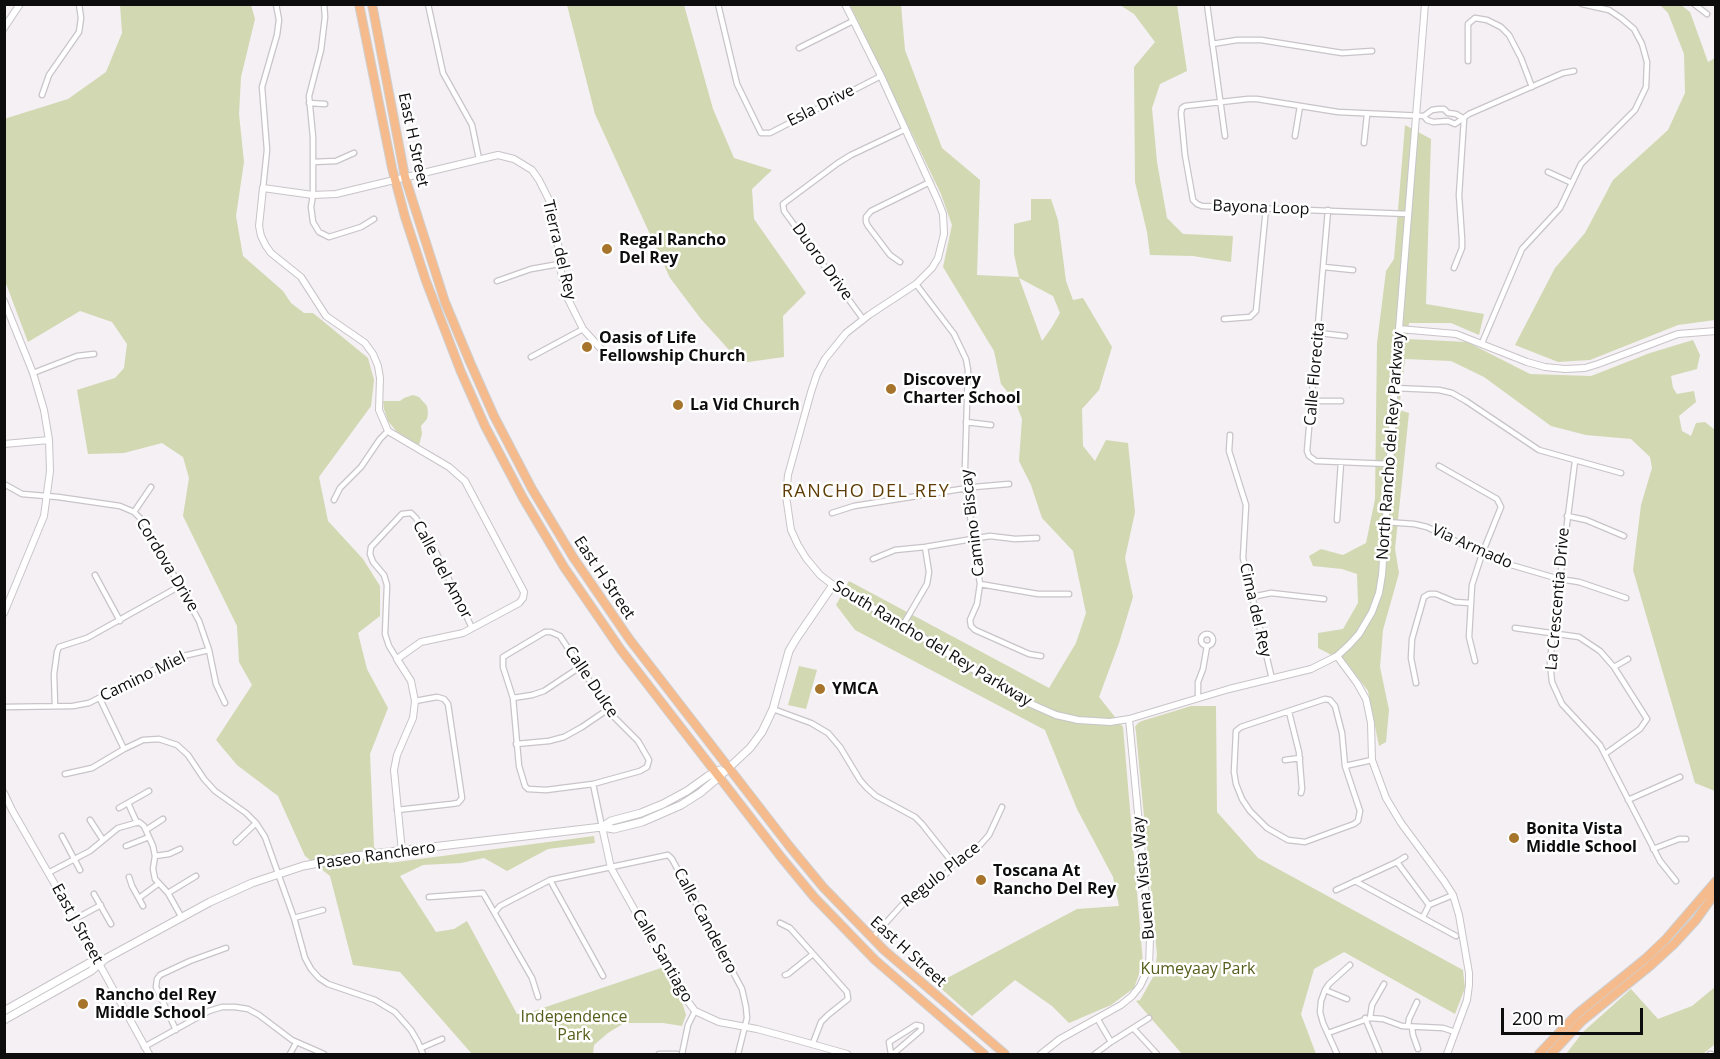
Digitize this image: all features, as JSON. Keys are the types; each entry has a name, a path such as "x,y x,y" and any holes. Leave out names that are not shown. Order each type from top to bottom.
{"main road":[{"name":"East H Street","path":"359,4 395,180 436,312 485,426 523,498 564,567 621,650 788,865 847,933 984,1054"},
{"name":"East H Street","path":"372,4 405,177 434,271 494,416 532,489 597,595 810,872 884,950 1005,1054"},
{"name":"Paseo Ranchero","path":"4,1020 94,969 99,963 221,897 252,883 303,866 355,856 602,827 611,821 663,804 717,775 750,748 762,732 773,709 789,651 833,585"},
{"path":"1539,1054 1577,1014 1646,959 1714,883"},
{"path":"1551,1054 1582,1021 1674,944 1711,899 1714,883"},
{"name":"Paseo Ranchero","path":"4,1011 89,963 99,963"},
{"path":"21,1002 35,998 48,990 55,992"}],"street":[{"path":"4,28 20,4"},
{"path":"42,95 49,75 79,32 81,18 79,4"},
{"path":"276,4 279,20 277,35 262,87 267,150 258,221 263,241 271,253 302,277 326,316 365,343 378,366 379,410 388,431 449,467 465,481 521,586 524,596 519,603 463,633 421,642 397,659 411,681 415,701 413,718 394,764 402,852"},
{"path":"324,4 325,17 321,50 310,90 309,103 313,131 311,207 313,222 317,229 329,237 361,227 374,219"},
{"path":"428,4 443,74 472,125 479,159"},
{"name":"Esla Drive","path":"718,4 737,84 761,133 770,133 881,76"},
{"name":"South Rancho del Rey Parkway","path":"845,4 930,182 943,214 943,240 935,263 916,284 846,333 834,345 817,374 788,475 786,496 791,530 806,558 820,575 833,585 903,625 1022,700 1043,711 1078,720 1110,722 1129,718"},
{"path":"1207,4 1225,136"},
{"name":"North Rancho del Rey Parkway","path":"1129,718 1311,669 1337,656 1359,634 1372,612 1382,575 1399,329 1420,116 1425,4"},
{"path":"1482,343 1522,249 1560,208 1586,159 1635,110 1644,94 1648,75 1647,62 1644,49 1634,29 1609,10 1582,4"},
{"path":"1694,4 1707,15"},
{"path":"1468,61 1468,24 1475,18 1487,20 1502,27 1509,35 1532,87"},
{"path":"799,48 853,21"},
{"path":"1212,44 1237,40 1261,40 1342,53 1372,51"},
{"path":"1420,116 1433,122 1448,121 1455,124 1469,114 1563,73 1574,71"},
{"name":"Bayona Loop","path":"1409,214 1197,204 1193,200 1185,155 1181,113 1185,106 1257,99 1338,112 1420,116"},
{"path":"309,103 325,104"},
{"path":"1294,136 1300,106"},
{"path":"1420,116 1432,110 1444,109 1464,119"},
{"path":"1448,113 1448,121"},
{"path":"1364,143 1368,115"},
{"path":"1454,268 1462,248 1459,195 1464,119"},
{"name":"Duoro Drive","path":"863,319 784,211 783,204 851,155 906,129"},
{"path":"313,162 336,161 354,153"},
{"name":"Tierra del Rey","path":"263,188 313,195 336,194 498,155 514,159 532,170 539,180 553,211 559,264 568,299 583,328 602,350"},
{"path":"1548,172 1572,183"},
{"path":"900,262 890,255 868,226 866,217 871,211 930,182"},
{"path":"1224,319 1250,317 1256,311 1266,208"},
{"name":"Calle Florecita","path":"1328,210 1308,453 1316,461 1390,464"},
{"path":"496,281 531,269 559,264"},
{"path":"1324,267 1353,270"},
{"name":"Camino Biscay","path":"916,284 954,334 966,359 968,370 966,488 980,584 977,604 970,620 973,629 1029,654 1041,656"},
{"path":"4,301 33,373 44,410 51,471 48,496 39,530 4,613"},
{"path":"531,357 583,328"},
{"path":"1399,329 1449,332 1537,366 1553,369 1574,369 1598,364 1673,335 1716,331"},
{"path":"1318,333 1344,336"},
{"path":"33,373 77,356 94,354"},
{"path":"1395,388 1439,390 1452,393 1539,450 1621,473"},
{"path":"1313,401 1341,400"},
{"path":"966,422 991,425"},
{"path":"334,500 340,488 361,467 388,431"},
{"name":"Cima del Rey","path":"1230,435 1229,451 1246,505 1243,558 1272,679"},
{"path":"4,444 49,440"},
{"name":"La Crescentia Drive","path":"1575,461 1552,634 1550,669 1555,691 1562,704 1600,745 1653,849 1676,881"},
{"path":"1338,520 1341,462"},
{"path":"1439,466 1500,502 1501,511 1482,554 1472,585 1469,637 1475,662"},
{"name":"Cordova Drive","path":"4,484 22,494 120,506 134,512 143,520 200,621 216,684 225,703"},
{"path":"832,513 854,506 966,488 1009,484"},
{"path":"134,512 151,487"},
{"name":"Calle del Amor","path":"397,659 388,646 385,634 387,585 384,575 373,562 370,547 402,514 411,513 416,518 436,552 472,628"},
{"path":"1567,516 1586,520 1624,536"},
{"name":"Via Armado","path":"1386,522 1427,527 1494,560 1559,579 1579,582 1626,598"},
{"path":"873,559 895,550 990,536 1015,540 1036,538"},
{"path":"903,625 927,584 925,547"},
{"path":"95,575 120,621"},
{"path":"980,584 1038,594 1069,594"},
{"path":"55,706 54,674 59,647 87,638 180,586"},
{"path":"1252,597 1271,593 1324,599"},
{"path":"1416,683 1411,658 1412,639 1424,597 1436,594 1455,602 1470,603"},
{"path":"1515,628 1570,635 1586,641 1600,651 1614,667 1647,720 1640,729 1605,754"},
{"name":"Calle Dulce","path":"513,698 503,657 545,632 560,636 607,710 636,738 650,763 644,770 593,784"},
{"path":"1198,698 1198,682 1207,646"},
{"name":"Camino Miel","path":"4,707 81,704 100,699 179,657 209,650"},
{"path":"1337,656 1357,683 1368,706 1372,760 1386,798 1401,823 1444,881 1453,896 1459,915 1469,974 1467,1000 1447,1054"},
{"path":"1614,667 1628,659"},
{"path":"580,667 544,691 513,698 516,744 519,766 528,789 546,790 593,784"},
{"path":"397,810 458,803 462,798 448,704 444,699 437,697 415,701"},
{"path":"100,699 124,748"},
{"path":"1325,699 1330,700 1335,706 1342,733 1345,766 1360,812 1358,821 1305,842 1288,840 1265,826 1242,799 1234,772 1236,731 1241,727 1325,699"},
{"path":"773,709 811,723 828,733 867,788 876,796 915,817 949,858 951,866"},
{"path":"516,744 564,737 607,710"},
{"path":"1289,712 1300,758 1301,793"},
{"name":"Buena Vista Way","path":"1041,1054 1060,1039 1121,1005 1140,986 1149,967 1150,939 1129,718"},
{"path":"65,774 92,768 124,748 143,740 152,738 177,745 188,755 215,791 246,813 265,837 294,918 305,958 315,974 335,988 375,1000 388,1007 407,1024 422,1052 442,1039"},
{"path":"1285,760 1300,758"},
{"path":"1345,766 1372,760"},
{"path":"1628,800 1680,777"},
{"name":"Calle Santiago","path":"593,784 611,868 680,991 695,1011 719,1022 813,1043 847,1054"},
{"path":"119,808 149,791"},
{"name":"East J Street","path":"4,793 149,1054"},
{"path":"128,803 137,823"},
{"name":"Regulo Place","path":"872,938 902,904 948,873 951,866 972,854 984,842 1002,807"},
{"path":"4,814 12,810"},
{"path":"146,830 164,819"},
{"path":"90,820 104,840"},
{"path":"48,873 90,851 118,828 137,823 142,824 153,846 155,879 168,893 182,918"},
{"path":"236,842 256,823"},
{"path":"62,836 80,870"},
{"path":"126,846 149,837"},
{"path":"1653,849 1679,839 1686,839"},
{"path":"155,856 169,854 180,849"},
{"name":"Calle Candelero","path":"495,912 500,906 550,880 664,855 672,859 742,989 747,1007 745,1028 738,1054"},
{"path":"1336,890 1405,857"},
{"path":"1397,862 1428,905"},
{"path":"168,893 196,876"},
{"path":"129,877 143,906"},
{"path":"550,880 603,976"},
{"path":"1355,881 1456,936"},
{"path":"139,898 158,884"},
{"path":"429,897 483,893 532,978 538,996"},
{"path":"94,894 111,924"},
{"path":"1423,917 1428,905 1453,896"},
{"path":"75,920 101,905"},
{"path":"294,918 323,910"},
{"path":"780,923 790,928 847,992 848,999 821,1022 813,1043"},
{"path":"176,1030 156,987 157,978 190,961 226,948"},
{"path":"784,975 813,954"},
{"path":"1337,1054 1320,1012 1321,1001 1325,990 1350,965"},
{"path":"1380,1054 1368,1018 1372,1005 1384,984"},
{"path":"1325,990 1347,999"},
{"path":"1417,1002 1409,1019 1418,1049"},
{"path":"144,1047 209,1011 222,1007 235,1007 259,1015 296,1043 324,1054"},
{"path":"682,1054 688,1025 695,1011"},
{"path":"1097,1018 1111,1042"},
{"path":"1095,1054 1149,1018"},
{"path":"1328,1033 1368,1018 1383,1018 1402,1026 1443,1028 1455,1032"},
{"path":"916,1024 921,1026 921,1030 892,1054 889,1042 916,1024"},
{"path":"1132,1028 1156,1054"},
{"path":"290,1054 296,1043"},
{"path":"659,1054 677,1054"}],"green space":[{"name":"Independence Park","path":"120,5 251,5 255,19 241,77 239,114 244,162 236,216 243,256 283,291 291,303 304,313 313,313 368,358 374,380 371,406 319,477 328,521 363,559 380,586 380,616 358,633 367,669 388,708 370,754 374,847 389,863 594,836 595,843 548,849 507,871 484,858 461,863 423,865 400,876 436,932 454,929 467,921 517,1014 528,1013 664,967 680,996 686,1015 682,1026 663,1023 624,1023 594,1045 593,1054 472,1054 400,972 353,965 330,876 305,856 278,796 237,765 216,740 252,685 239,662 237,626 183,516 189,478 183,457 162,443 124,453 88,454 77,390 115,378 124,368 127,344 112,322 80,311 28,342 5,281 4,119 68,99 106,72 122,33"},
{"path":"567,5 684,5 713,109 734,158 772,170 752,189 754,219 806,293 783,316 784,357 741,363 701,319 670,278 595,114"},
{"path":"850,5 901,5 905,50 942,148 980,180 977,275 1019,277 1014,254 1014,224 1031,220 1031,199 1051,199 1058,220 1066,281 1073,300 1083,298 1112,347 1099,390 1082,409 1083,446 1095,461 1106,440 1128,443 1135,512 1125,558 1133,597 1099,697 1123,727 1143,963 1134,988 1111,1005 1069,1023 1052,1006 1015,980 972,1016 936,984 1077,909 1119,906 1113,877 1077,809 1045,730 855,630 836,605 849,581 1049,688 1076,643 1086,613 1073,551 1042,518 1031,485 1019,461 1022,419 1015,401 1001,384 994,351 943,267 952,225 941,194","holes":["1019,278 1053,296 1060,313 1042,341"]},
{"path":"1120,5 1177,5 1187,71 1160,84 1152,108 1157,162 1167,218 1183,234 1233,236 1231,262 1193,256 1150,255 1135,182 1134,67 1155,42 1134,14"},
{"path":"1660,5 1681,5 1690,12 1708,62 1715,58 1715,320 1678,325 1590,360 1558,362 1515,345 1555,268 1585,233 1613,180 1668,130 1685,93 1684,54 1668,13"},
{"path":"1405,125 1431,139 1426,304 1484,314 1479,335 1451,323 1409,323 1407,339 1467,342 1530,374 1591,376 1650,353 1693,340 1700,355 1697,369 1671,376 1673,388 1677,394 1694,391 1696,402 1679,416 1682,431 1691,436 1696,423 1705,422 1715,430 1715,791 1695,783 1633,570 1641,505 1652,468 1650,457 1631,439 1586,435 1551,426 1484,377 1451,361 1405,359 1399,410 1409,413 1395,549 1399,573 1383,630 1380,667 1389,710 1386,742 1379,746 1368,691 1347,663 1318,648 1318,633 1343,629 1358,603 1357,574 1342,569 1313,566 1309,556 1321,549 1343,555 1366,543 1375,499 1377,343 1386,271 1394,259"},
{"path":"413,395 419,397 427,406 428,413 427,419 421,426 422,434 419,445 397,432 388,421 383,401 400,401"},
{"path":"799,666 817,670 806,709 788,705"},
{"name":"Kumeyaay Park","path":"1191,706 1216,706 1217,812 1258,858 1463,970 1465,988 1455,1014 1344,952 1314,969 1301,1014 1316,1054 1182,1054 1136,1001 1140,1000 1152,979 1157,955 1135,727 1142,721"},
{"path":"1715,987 1715,1044 1703,1054 1566,1054 1583,1032 1631,989 1658,1019 1692,1006"}],"place":[{"name":"Regal Rancho Del Rey","path":"607,249"},
{"name":"Oasis of Life Fellowship Church","path":"587,347"},
{"name":"Discovery Charter School","path":"891,389"},
{"name":"La Vid Church","path":"678,405"},
{"name":"YMCA","path":"820,689"},
{"name":"Bonita Vista Middle School","path":"1514,838"},
{"name":"Toscana At Rancho Del Rey","path":"981,880"},
{"name":"Rancho del Rey Middle School","path":"83,1004"}],"district":[{"name":"RANCHO DEL REY","path":"866,492"}]}
